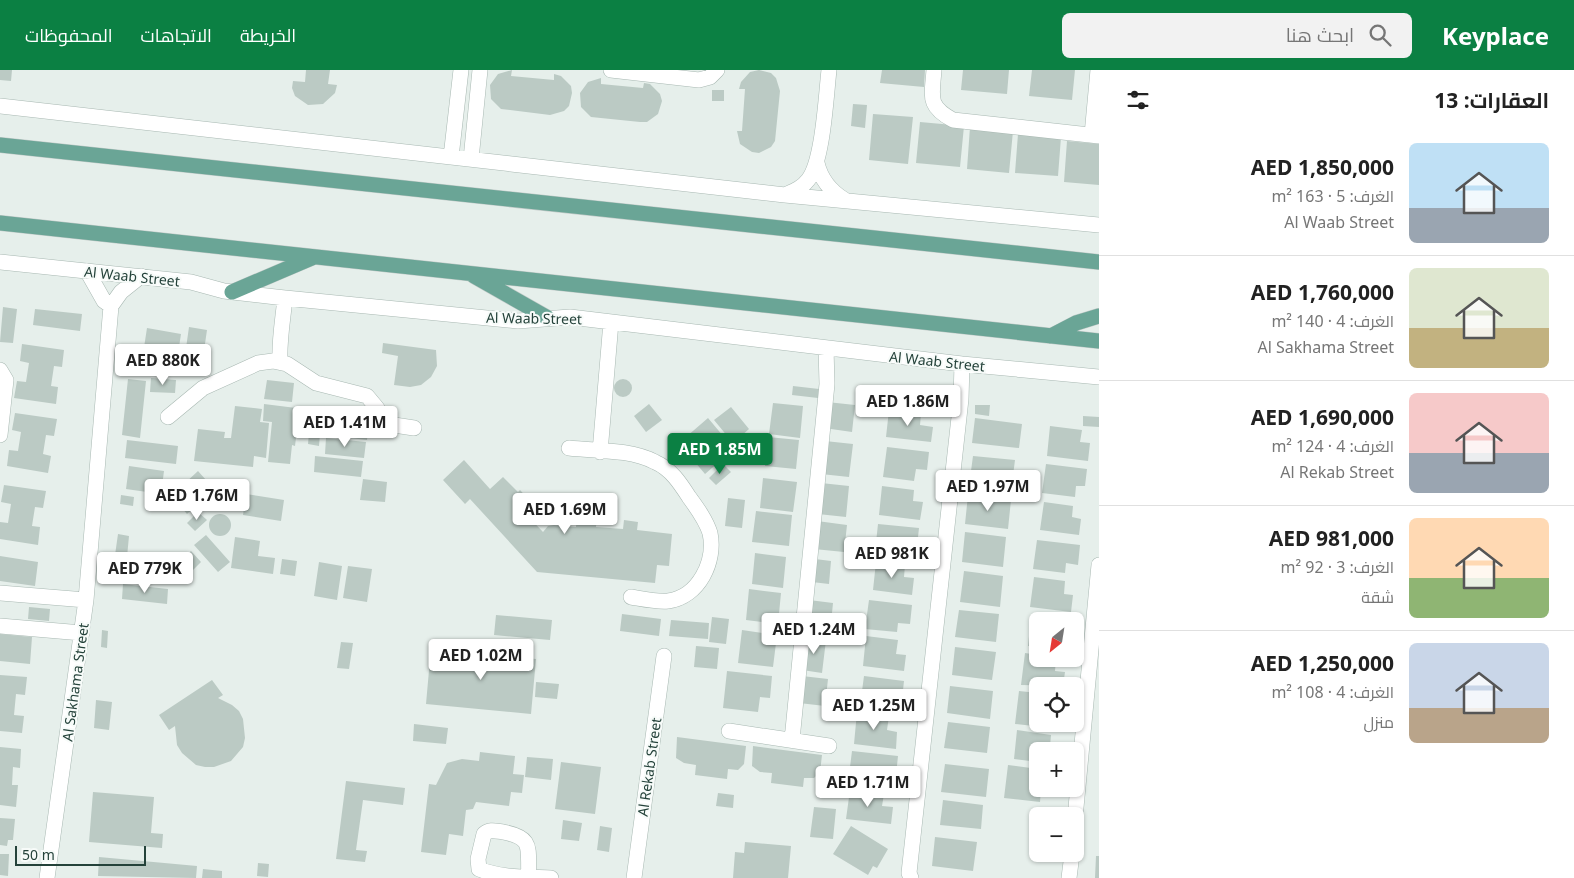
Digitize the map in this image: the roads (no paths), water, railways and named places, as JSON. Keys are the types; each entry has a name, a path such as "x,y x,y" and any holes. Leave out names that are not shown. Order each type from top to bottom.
{"main road":[{"path":"0,145 1099,262"},
{"path":"0,223 1099,341"},
{"path":"232,292 315,257"},
{"path":"468,273 548,318"},
{"path":"1052,336 1076,324 1099,316"}],"street":[{"path":"451,157 461,70"},
{"path":"471,159 480,70"},
{"path":"611,70 699,80 710,77 717,70"},
{"path":"785,195 802,186 808,180 817,163 829,70"},
{"path":"934,70 932,100 939,112 953,120 1095,135 1098,70"},
{"path":"0,106 785,195 1099,225"},
{"path":"817,163 823,181 845,200"},
{"name":"Al Waab Street","path":"0,262 191,282 232,292 285,298 518,321 570,317 962,364 1099,377"},
{"path":"87,271 104,301 111,306 122,292 141,276"},
{"path":"280,362 279,344 283,330 285,298"},
{"name":"Al Sakhama Street","path":"47,878 86,600 111,306"},
{"path":"600,452 611,322"},
{"path":"792,740 827,384 826,348"},
{"path":"168,417 203,388 258,363 280,362 294,367 316,383 367,396 378,408 381,423 414,428"},
{"path":"911,878 910,863 961,399 962,364"},
{"path":"0,370 6,380 0,435"},
{"path":"569,448 637,455 664,467 678,480 704,520 710,533 709,561 704,575 684,595 671,601 657,602 631,597"},
{"path":"1076,807 1099,565"},
{"path":"0,593 86,600"},
{"path":"0,626 82,633"},
{"name":"Al Rekab Street","path":"634,878 664,656"},
{"path":"729,731 829,746"},
{"path":"1069,878 1071,862"},
{"path":"529,877 551,878"}]}
